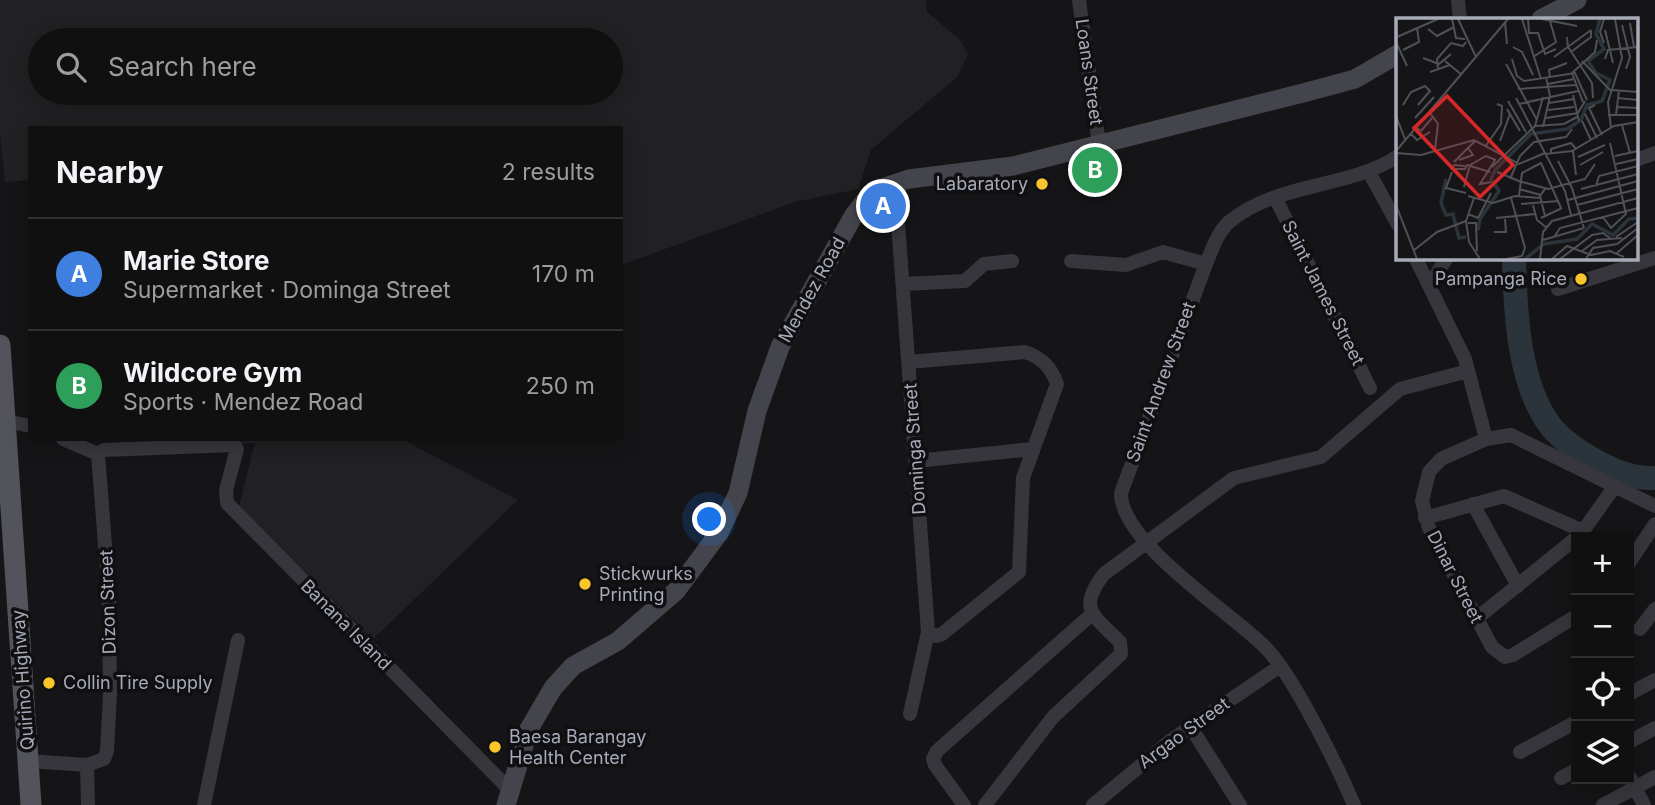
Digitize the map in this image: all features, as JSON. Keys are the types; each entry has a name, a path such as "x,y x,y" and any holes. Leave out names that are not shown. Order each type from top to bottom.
{"main road":[{"name":"Quirino Highway","path":"0,345 6,421 4,454 31,805"}],"street":[{"name":"Loans Street","path":"1079,0 1099,144"},
{"path":"1458,0 1460,18"},
{"path":"1543,18 1572,3"},
{"name":"Mendez Road","path":"507,797 529,729 542,703 561,677 639,625 676,591 707,553 738,493 757,411 780,347 862,203 873,191 895,182 996,170 1339,84 1372,71 1396,55"},
{"path":"1638,159 1655,152"},
{"name":"Saint Andrew Street","path":"1354,805 1280,666 1265,647 1146,543 1125,513 1121,493 1206,264 1216,240 1229,223 1275,197 1301,187 1369,172 1396,157"},
{"path":"1369,172 1396,221"},
{"name":"Dominga Street","path":"895,182 928,632 910,714"},
{"name":"Saint James Street","path":"1275,197 1370,388"},
{"path":"1071,261 1126,265 1163,252 1206,264"},
{"path":"1558,289 1655,258"},
{"path":"1416,259 1468,371 1486,439 1511,435 1655,506"},
{"path":"1430,285 1446,259"},
{"path":"902,284 965,281 985,264 1012,261"},
{"path":"909,362 1025,352 1042,360 1053,371 1057,384 1023,478 1019,572 942,634 936,636 928,632"},
{"path":"985,805 1053,718 1121,654 1120,642 1092,614 1088,600 1104,574 1234,478 1321,457 1401,389 1468,371"},
{"path":"6,421 28,426"},
{"name":"Dinar Street","path":"1486,439 1434,465 1424,487 1425,518 1492,648 1505,657 1513,655 1571,619"},
{"path":"67,441 98,454"},
{"name":"Banana Island","path":"98,454 104,450 234,445 237,449 226,490 227,503 507,797"},
{"path":"916,461 1032,449"},
{"name":"Dizon Street","path":"87,765 104,759 107,751 110,695 109,596 98,454"},
{"path":"1582,532 1615,486"},
{"path":"1425,518 1504,496 1572,532"},
{"path":"1473,504 1518,586"},
{"path":"1634,556 1655,524"},
{"path":"1476,619 1571,543"},
{"path":"1640,629 1655,609"},
{"path":"964,805 933,759 937,751 1092,614"},
{"path":"204,805 238,640"},
{"name":"Argao Street","path":"1093,805 1131,771 1190,726 1280,666"},
{"path":"1634,691 1655,680"},
{"path":"1520,752 1571,725"},
{"path":"1190,726 1240,805"},
{"path":"1634,738 1655,728"},
{"path":"29,761 87,765 88,805"},
{"path":"1560,778 1571,772"},
{"path":"1634,782 1655,778"},
{"path":"1603,805 1629,784"},
{"path":"1633,784 1644,805"}],"shaded area":[{"path":"0,0 926,0 927,12 960,40 968,55 957,77 871,150 858,189 795,202 623,264 623,126 28,126 28,180 5,182 0,134"},
{"path":"233,441 405,441 518,500 373,639 239,507 255,443 232,444"}],"waterway":[{"path":"1514,259 1517,323 1525,369 1541,411 1557,433 1588,457 1623,474 1655,478"}],"place":[{"name":"Wildcore Gym","path":"1095,170"},
{"name":"Labaratory","path":"1042,184"},
{"name":"Marie Store","path":"883,206"},
{"name":"Pampanga Rice","path":"1581,279"},
{"name":"Stickwurks Printing","path":"585,584"},
{"name":"Collin Tire Supply","path":"49,683"},
{"name":"Baesa Barangay Health Center","path":"495,747"}]}
